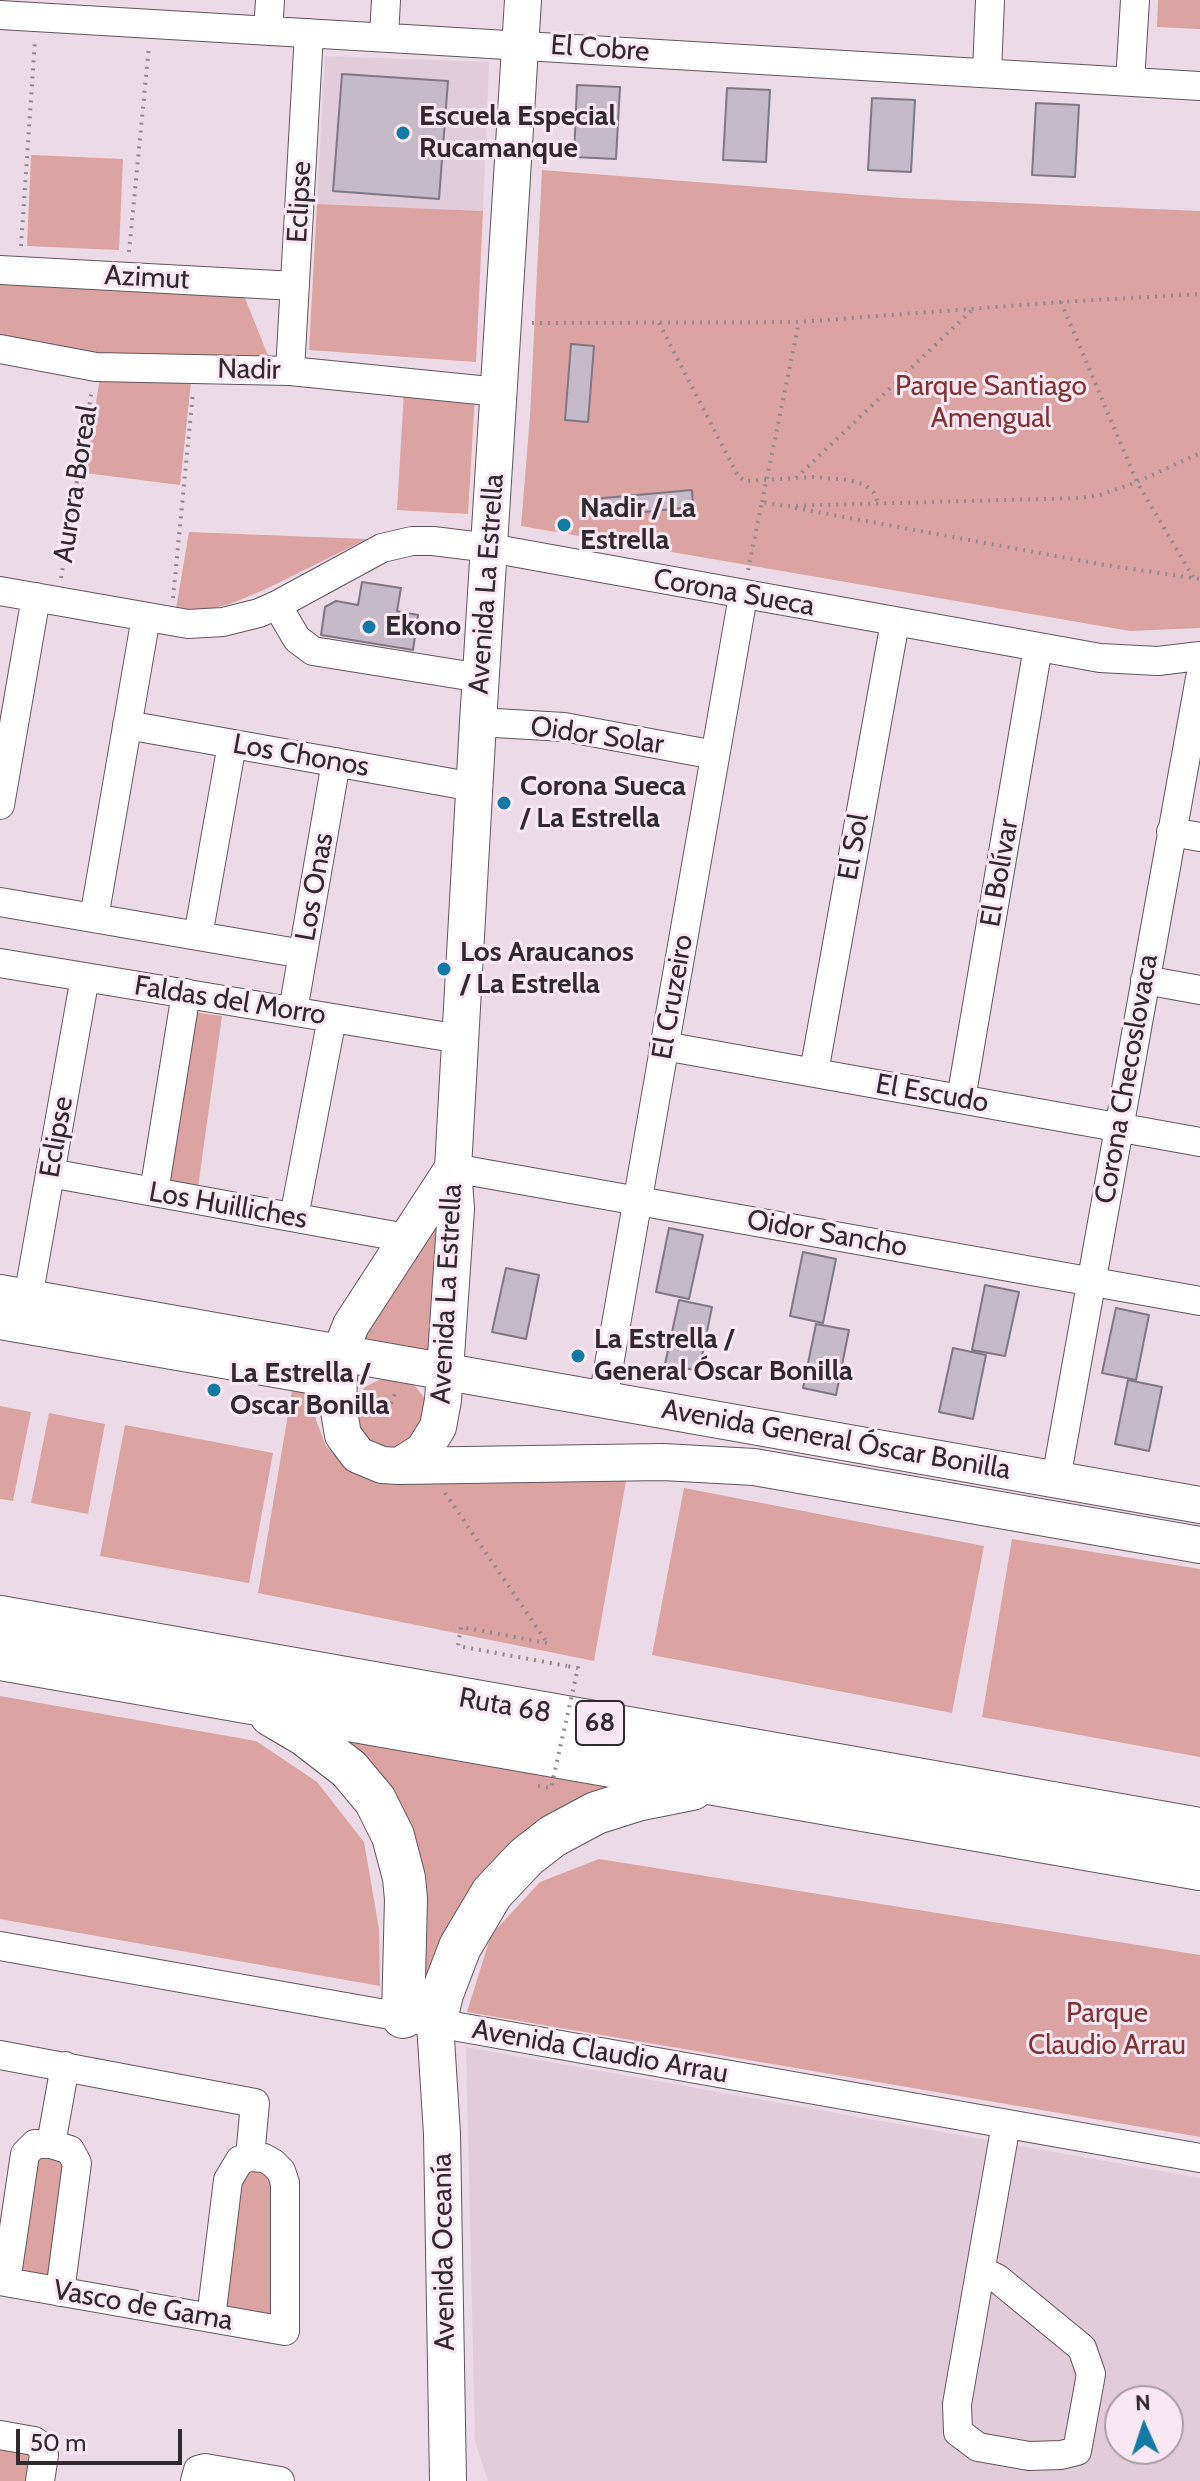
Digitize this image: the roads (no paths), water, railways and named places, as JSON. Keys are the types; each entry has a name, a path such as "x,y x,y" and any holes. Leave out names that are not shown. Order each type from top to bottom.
{"highway":[{"name":"Ruta 68","path":"0,1617 1200,1829"},
{"name":"Ruta 68","path":"0,1659 1200,1869"},
{"path":"245,1702 305,1735 349,1769 366,1786 384,1815 400,1858 419,2020"},
{"path":"419,2020 442,1994 460,1947 492,1893 526,1857 581,1820 613,1806 661,1794 727,1785"}],"main road":[{"name":"Avenida La Estrella","path":"453,1168 351,1325 339,1366 340,1427 351,1448 374,1463 399,1466 416,1457 434,1437 441,1414 456,1209 453,1168 474,787 523,0"},
{"name":"Avenida General Óscar Bonilla","path":"14,1296 339,1366"},
{"name":"Avenida General Óscar Bonilla","path":"0,1321 339,1366 445,1371 1200,1505"},
{"name":"Avenida General Óscar Bonilla","path":"399,1466 663,1462 754,1467 1200,1545"},
{"name":"Avenida Oceanía","path":"419,2020 442,2134 450,2476"}],"street":[{"path":"268,31 270,0"},
{"path":"384,37 386,0"},
{"path":"987,73 990,0"},
{"path":"1130,82 1135,0"},
{"name":"El Cobre","path":"0,15 36,9 152,12 268,31 1200,86"},
{"name":"Eclipse","path":"290,371 309,33"},
{"name":"Azimut","path":"10,270 295,286"},
{"name":"Nadir","path":"0,349 96,367 290,371 499,392"},
{"name":"Corona Sueca","path":"0,591 158,619 205,624 223,622 277,605 365,556 396,543 433,541 490,548 743,596 1126,661 1200,656"},
{"name":"El Cruzeiro","path":"603,1399 743,596"},
{"name":"Aurora Boreal","path":"0,805 46,599"},
{"path":"277,605 297,639 313,651 481,678"},
{"path":"94,918 127,725 158,619"},
{"name":"El Sol","path":"814,1072 895,622"},
{"name":"El Bolívar","path":"961,1099 1038,647"},
{"name":"Corona Checoslovaca","path":"1056,1479 1200,678"},
{"name":"Oidor Solar","path":"478,722 564,727 715,755"},
{"name":"Los Chonos","path":"127,725 474,787"},
{"path":"198,936 232,744"},
{"name":"Los Onas","path":"293,1011 336,762"},
{"path":"1171,832 1200,837"},
{"name":"Faldas del Morro","path":"0,902 303,954"},
{"name":"Faldas del Morro","path":"0,963 460,1039"},
{"name":"Eclipse","path":"14,1296 50,1173 85,977"},
{"path":"1145,980 1200,990"},
{"path":"154,1192 186,993"},
{"path":"294,1217 332,1018"},
{"name":"El Escudo","path":"664,1046 1200,1142"},
{"name":"Oidor Sancho","path":"453,1168 1200,1301"},
{"name":"Los Huilliches","path":"50,1173 406,1238"},
{"name":"Avenida Claudio Arrau","path":"0,1946 1200,2158"},
{"path":"0,2055 255,2103 250,2157 240,2160 235,2166 225,2194 211,2318"},
{"path":"51,2144 65,2066"},
{"path":"982,2271 998,2279 1082,2348 1091,2374 1077,2451 1049,2456 993,2450 978,2447 958,2432 957,2404 1006,2124"},
{"path":"3,2282 25,2154 35,2144 51,2144 70,2150 77,2163 60,2292"},
{"name":"Vasco de Gama","path":"3,2282 285,2331 285,2183 281,2171 273,2163 264,2158 250,2157"},
{"path":"0,2435 34,2441 41,2446 44,2455 40,2481"},
{"path":"195,2481 198,2470 205,2468 280,2481"}],"place":[{"name":"Escuela Especial Rucamanque","path":"403,133"},
{"name":"Nadir / La Estrella","path":"564,525"},
{"name":"Ekono","path":"369,627"},
{"name":"Corona Sueca / La Estrella","path":"504,803"},
{"name":"Los Araucanos / La Estrella","path":"444,969"},
{"name":"La Estrella / General Óscar Bonilla","path":"578,1356"},
{"name":"La Estrella / Oscar Bonilla","path":"214,1390"}],"park label":[{"name":"Parque Santiago Amengual","path":"991,403"},
{"name":"Parque Claudio Arrau","path":"1107,2030"}]}
